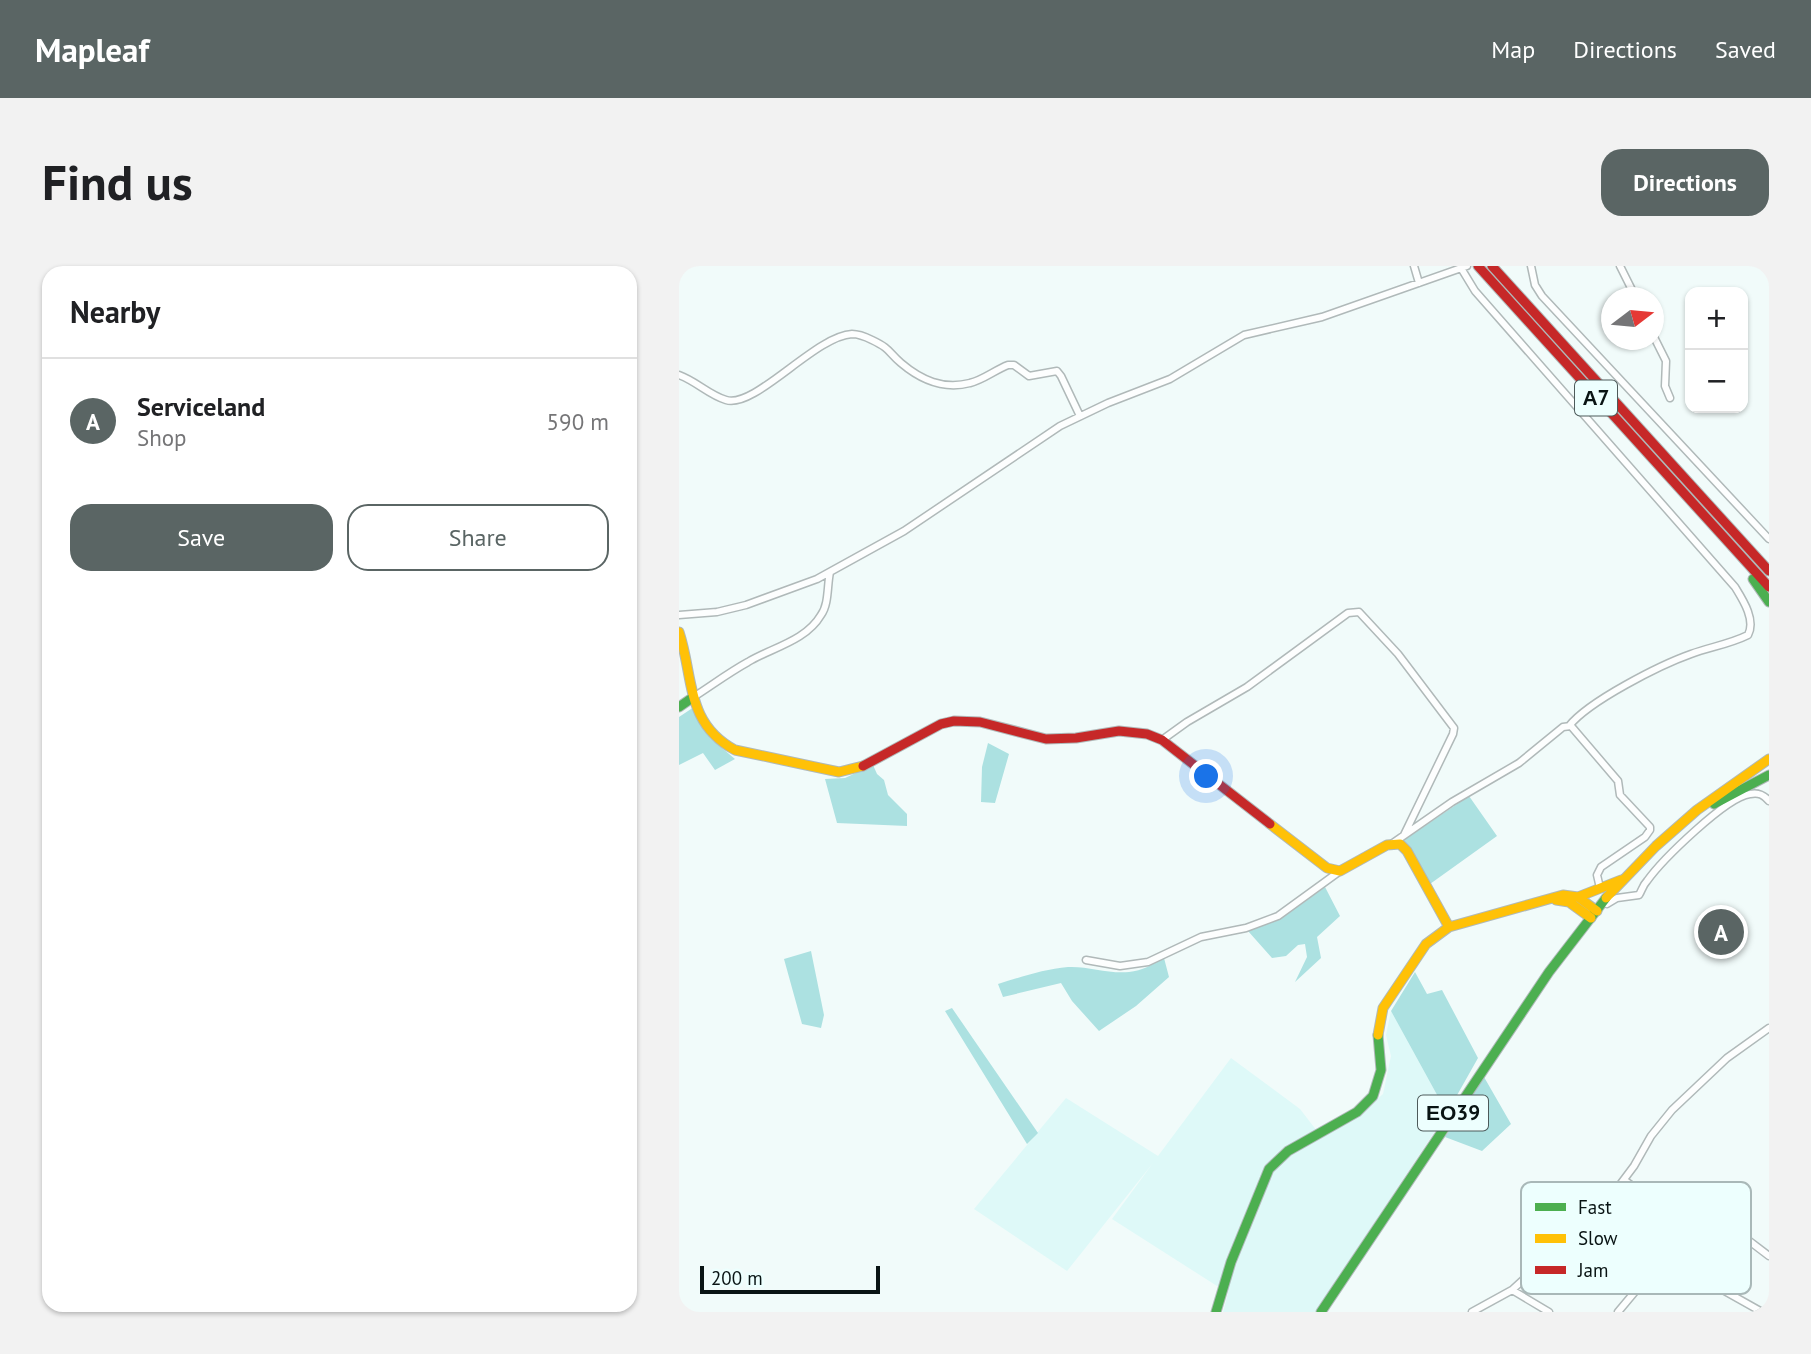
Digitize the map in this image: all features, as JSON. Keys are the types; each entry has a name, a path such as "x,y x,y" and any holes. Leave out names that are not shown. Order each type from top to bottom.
{"main road":[{"name":"Α7","path":"1478,266 1769,587"},
{"name":"Α7","path":"1492,266 1769,571"},
{"path":"1715,529 1769,602"},
{"path":"1740,540 1769,563"},
{"path":"679,632 692,698 707,726 730,748 831,772 860,768 941,724 956,720 974,721 1049,739 1127,730 1149,733 1162,740 1327,867 1340,871 1393,843 1400,844 1407,850 1449,927"},
{"path":"679,708 692,698"},
{"name":"ΕΟ39","path":"1594,914 1607,904 1624,882 1697,810 1769,759"},
{"name":"ΕΟ39","path":"1321,1312 1549,972 1603,901 1680,831 1769,766"},
{"path":"1714,804 1753,781 1769,775"},
{"path":"1578,897 1624,882"},
{"path":"1216,1312 1231,1262 1264,1177 1282,1156 1357,1112 1373,1096 1381,1070 1378,1032 1383,1008 1426,944 1449,927 1569,894 1578,897 1594,914"},
{"path":"1578,897 1579,909"},
{"path":"1551,899 1564,901 1594,914"}],"street":[{"path":"1414,266 1419,283"},
{"path":"1531,266 1535,285 1542,296 1769,539"},
{"path":"1620,266 1630,287"},
{"path":"679,615 717,612 746,605 817,579 904,531 1052,430 1170,379 1244,335 1322,317 1464,267 1475,291 1735,587 1745,604 1751,629 1748,635 1688,655 1590,706 1569,726 1563,727 1519,763 1458,798 1393,843"},
{"path":"679,375 693,380 726,400 734,400 762,388 815,349 846,335 858,334 885,346 902,364 938,386 970,383 1008,365 1014,365 1029,376 1057,371 1080,416"},
{"path":"1661,350 1666,361 1665,386 1670,398"},
{"path":"692,698 747,662 780,647 808,629 824,610 830,572"},
{"path":"1162,740 1247,687 1348,613 1359,612 1398,654 1454,728 1404,835"},
{"path":"1569,726 1577,730 1586,746 1618,781 1620,794 1650,827 1645,837 1598,872 1600,888"},
{"path":"1607,904 1616,898 1639,895 1645,883 1662,864 1731,802 1757,793 1769,801"},
{"path":"1086,960 1121,967 1148,962 1201,937 1246,928 1278,916 1340,871"},
{"path":"1624,882 1630,896"},
{"path":"1627,1182 1624,1180 1651,1136 1672,1110 1727,1058 1769,1028"},
{"path":"1751,1241 1769,1256"},
{"path":"1472,1312 1511,1290 1521,1281"},
{"path":"1511,1290 1549,1312"},
{"path":"1618,1312 1633,1294"},
{"path":"1727,1294 1762,1312"}],"shaded area":[{"path":"694,707 710,738 735,759 715,770 703,753 679,765 679,717"},
{"path":"988,743 1009,754 995,803 981,802 982,767"},
{"path":"873,765 884,780 888,795 907,814 907,826 837,823 825,779 845,778"},
{"path":"1469,796 1497,836 1430,884 1404,840"},
{"path":"1325,887 1340,916 1317,937 1321,958 1295,982 1307,957 1305,944 1298,945 1286,956 1272,958 1248,931 1285,916"},
{"path":"811,951 824,1015 821,1028 802,1024 784,959"},
{"path":"1164,958 1169,977 1136,1006 1099,1031 1072,1001 1061,983 1003,997 998,984 1041,971 1068,967 1113,972 1134,971"},
{"path":"1415,972 1427,994 1442,990 1478,1058 1447,1113 1391,1011"},
{"path":"952,1008 1038,1133 1027,1144 945,1011"},
{"path":"1391,1011 1447,1113 1315,1312 1223,1312 1228,1293 1112,1219 1153,1163 1067,1271 974,1209 1066,1098 1158,1156 1231,1058 1300,1109 1317,1131 1356,1118 1383,1094 1391,1056 1386,1035"},
{"path":"1484,1077 1511,1124 1482,1151 1445,1137"}],"traffic: fast":[{"path":"1753,579 1769,602"},
{"path":"679,707 692,698"},
{"path":"1714,804 1769,775"},
{"path":"1321,1312 1549,972 1606,898"},
{"path":"1216,1312 1231,1262 1269,1169 1288,1151 1357,1112 1373,1096 1381,1070 1378,1035"}],"traffic: slow":[{"path":"679,632 699,713 719,739 735,750 839,772 863,766"},
{"path":"1606,898 1656,846 1697,810 1769,759"},
{"path":"1270,824 1327,868 1340,871 1387,845 1400,844 1407,851 1449,927"},
{"path":"1578,897 1621,880"},
{"path":"1378,1035 1383,1008 1426,944 1449,927 1563,895 1578,897 1597,911"},
{"path":"1556,900 1569,902 1591,918"}],"traffic: jam":[{"path":"1478,266 1769,587"},
{"path":"1492,266 1769,571"},
{"path":"863,766 941,724 954,721 980,722 1046,739 1076,738 1119,731 1147,734 1162,740 1270,824"}],"place":[{"name":"Serviceland","path":"1721,932"}]}
